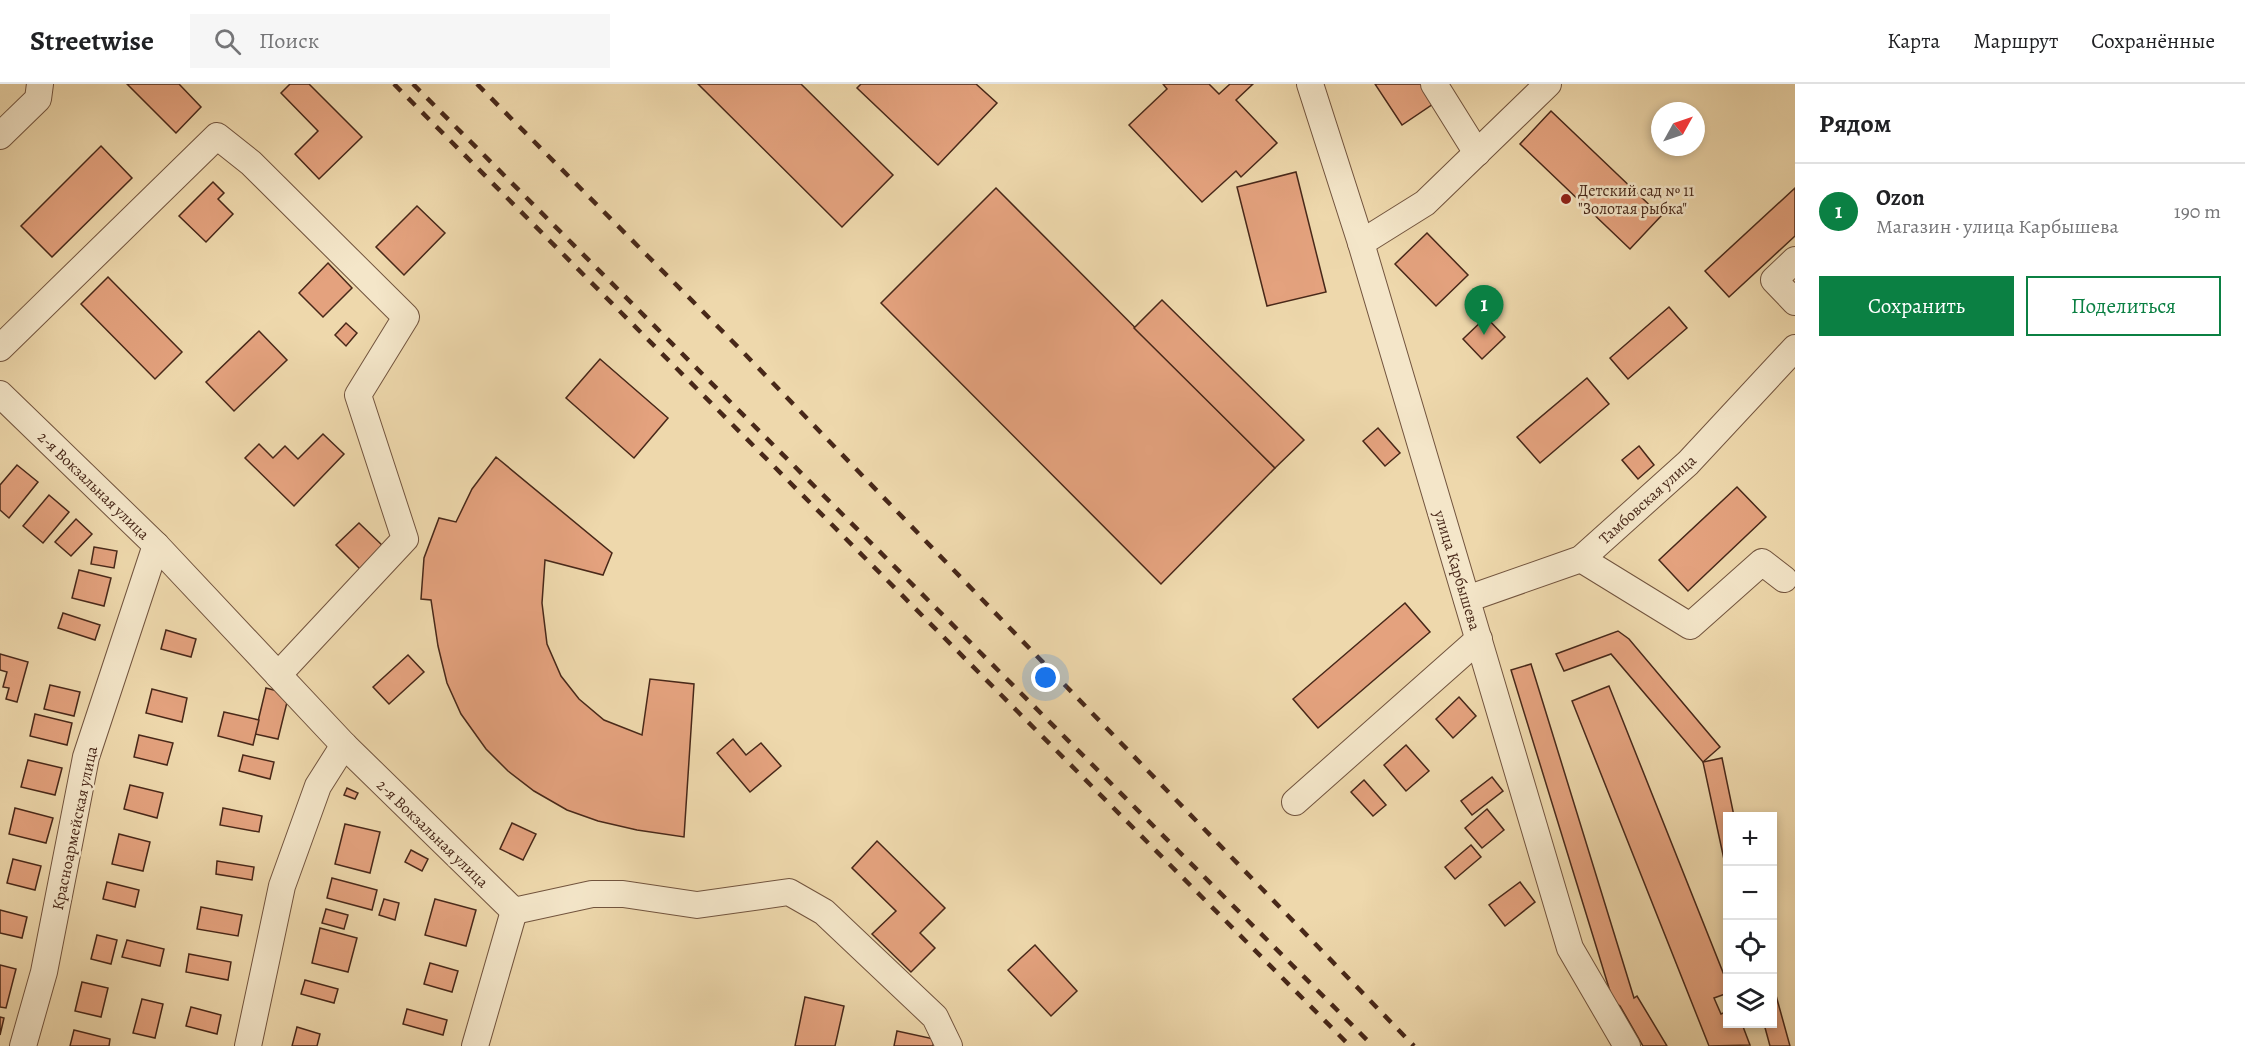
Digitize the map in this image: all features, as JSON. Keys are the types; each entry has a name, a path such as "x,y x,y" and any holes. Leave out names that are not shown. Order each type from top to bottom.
{"street":[{"path":"0,136 38,99 40,84"},
{"name":"улица Карбышева","path":"1310,84 1361,243 1570,948 1627,1046"},
{"path":"1434,84 1477,153"},
{"path":"1361,243 1425,203 1548,84"},
{"path":"0,348 217,136 251,163 406,317 358,394 405,539 278,675"},
{"path":"1795,260 1774,280 1795,302"},
{"name":"Тамбовская улица","path":"1467,599 1581,559 1688,463 1795,348"},
{"name":"2-я Вокзальная улица","path":"0,394 156,545 344,745 514,911"},
{"name":"Красноармейская улица","path":"23,1046 44,972 86,757 156,545"},
{"path":"1581,559 1690,626 1762,562 1784,579"},
{"path":"1295,802 1479,639"},
{"path":"248,1046 282,885 318,786 344,745"},
{"path":"475,1046 514,911 591,894 623,894 697,905 789,892 824,912 935,1017 949,1046"}],"building":[{"path":"127,84 179,84 201,107 176,133"},
{"path":"290,84 309,84 362,137 319,179 295,154 318,131 281,93"},
{"path":"698,84 801,84 893,175 842,227"},
{"path":"861,84 976,84 997,103 938,165 857,88"},
{"path":"1163,84 1209,84 1219,94 1230,84 1253,84 1236,100 1277,143 1241,177 1236,171 1202,202 1129,125 1167,89"},
{"path":"1375,84 1424,84 1436,102 1402,125"},
{"path":"1551,111 1661,216 1630,249 1520,144"},
{"path":"101,146 132,178 52,257 21,226"},
{"path":"1296,172 1326,292 1267,306 1237,187"},
{"path":"213,182 224,193 218,199 233,214 206,242 179,216"},
{"path":"996,188 1275,468 1161,584 881,303"},
{"path":"1795,188 1795,236 1729,297 1705,271"},
{"path":"417,206 445,233 404,275 376,247"},
{"path":"1427,233 1468,275 1436,306 1395,264"},
{"path":"328,263 352,288 323,317 299,293"},
{"path":"108,277 182,352 155,379 81,304"},
{"path":"1162,300 1304,440 1275,468 1134,328"},
{"path":"1669,307 1687,328 1628,379 1610,358"},
{"path":"1486,317 1505,337 1482,359 1463,339"},
{"path":"346,323 357,333 346,346 335,335"},
{"path":"259,331 287,360 234,411 206,382"},
{"path":"600,359 668,418 634,458 566,398"},
{"path":"1587,378 1609,404 1540,463 1517,437"},
{"path":"1378,428 1400,453 1385,466 1363,441"},
{"path":"323,434 344,454 294,506 245,458 259,444 273,458 285,446 298,459"},
{"path":"1639,446 1654,465 1638,479 1622,460"},
{"path":"496,457 612,553 603,575 545,560 542,603 547,644 561,676 579,699 604,720 642,735 650,679 694,684 684,837 598,821 567,810 534,791 508,771 486,749 461,714 447,683 438,646 431,600 421,599 424,558 439,518 456,522 472,489"},
{"path":"17,465 38,482 9,518 0,510 0,485"},
{"path":"1737,487 1766,517 1688,591 1659,560"},
{"path":"49,495 69,512 43,543 23,526"},
{"path":"76,519 92,534 71,556 55,542"},
{"path":"359,523 385,548 362,571 336,545"},
{"path":"94,547 117,551 114,568 91,564"},
{"path":"79,570 111,578 104,606 72,598"},
{"path":"1405,603 1430,632 1318,728 1293,699"},
{"path":"63,613 100,625 95,640 58,628"},
{"path":"166,630 196,639 191,657 161,649"},
{"path":"1618,631 1629,639 1720,747 1703,762 1611,654 1564,671 1556,654"},
{"path":"0,654 28,662 17,702 6,699 9,688 3,687 7,672 0,670"},
{"path":"408,655 424,672 389,704 373,687"},
{"path":"1531,664 1634,998 1637,996 1667,1046 1643,1046 1620,1006 1613,1001 1511,670"},
{"path":"50,685 80,692 74,716 44,709"},
{"path":"1609,686 1723,972 1723,995 1714,998 1721,1014 1723,1013 1723,1028 1744,1028 1750,1045 1709,1046 1572,701"},
{"path":"266,688 289,694 278,739 255,734"},
{"path":"152,689 187,698 182,722 146,713"},
{"path":"1459,697 1476,716 1453,738 1436,719"},
{"path":"224,712 259,720 253,745 218,736"},
{"path":"35,714 72,723 67,745 30,736"},
{"path":"139,735 173,743 167,765 134,757"},
{"path":"733,739 746,755 761,743 781,766 750,792 717,753"},
{"path":"1406,745 1429,771 1406,791 1384,765"},
{"path":"243,755 274,762 270,779 239,771"},
{"path":"1722,758 1733,812 1723,812 1723,855 1703,762"},
{"path":"28,760 62,768 55,795 21,787"},
{"path":"1492,777 1503,791 1472,815 1461,801"},
{"path":"1364,780 1386,805 1373,816 1351,792"},
{"path":"130,785 163,793 157,818 124,809"},
{"path":"347,788 358,793 355,799 344,795"},
{"path":"15,808 53,818 46,843 9,834"},
{"path":"223,808 262,816 259,832 220,825"},
{"path":"1487,809 1504,830 1482,848 1465,828"},
{"path":"512,823 536,834 523,860 500,849"},
{"path":"345,824 380,832 370,873 335,864"},
{"path":"119,834 150,842 143,871 112,864"},
{"path":"877,841 945,908 920,933 935,948 911,972 872,934 896,911 852,868"},
{"path":"1471,845 1481,857 1455,879 1445,867"},
{"path":"411,850 428,859 422,871 405,862"},
{"path":"13,859 41,866 35,890 7,883"},
{"path":"217,861 254,867 252,880 216,874"},
{"path":"332,878 377,890 372,910 327,898"},
{"path":"107,882 139,890 135,907 103,899"},
{"path":"1520,882 1535,902 1505,926 1489,905"},
{"path":"384,899 399,903 395,920 379,915"},
{"path":"435,899 476,910 466,946 425,935"},
{"path":"201,907 242,915 238,936 197,929"},
{"path":"326,909 348,915 344,929 322,923"},
{"path":"0,910 27,917 22,938 0,933"},
{"path":"320,928 357,938 348,972 312,963"},
{"path":"97,935 117,940 111,964 91,959"},
{"path":"127,940 164,949 160,966 122,957"},
{"path":"1035,945 1077,991 1051,1016 1008,970"},
{"path":"189,954 231,962 228,980 186,972"},
{"path":"430,963 458,971 452,992 424,984"},
{"path":"0,965 16,969 6,1008 0,1007"},
{"path":"305,980 338,989 334,1003 301,994"},
{"path":"82,982 108,988 101,1017 75,1011"},
{"path":"805,997 844,1006 835,1046 795,1046"},
{"path":"142,999 163,1004 155,1038 133,1033"},
{"path":"1777,999 1790,1046 1770,1046 1765,1028 1777,1028"},
{"path":"191,1007 221,1015 217,1034 186,1026"},
{"path":"407,1009 447,1020 443,1035 403,1024"},
{"path":"0,1017 4,1018 0,1035"},
{"path":"297,1027 320,1034 317,1046 292,1046"},
{"path":"74,1030 110,1039 109,1046 70,1046"},
{"path":"897,1031 934,1039 933,1046 894,1046"}],"railway":[{"path":"394,84 1350,1046"},
{"path":"413,84 1373,1046"},
{"path":"477,84 739,348 1414,1046"}],"place":[{"name":"Детский сад № 11 \"Золотая рыбка\"","path":"1566,199"},
{"name":"Ozon","path":"1484,335"}]}
